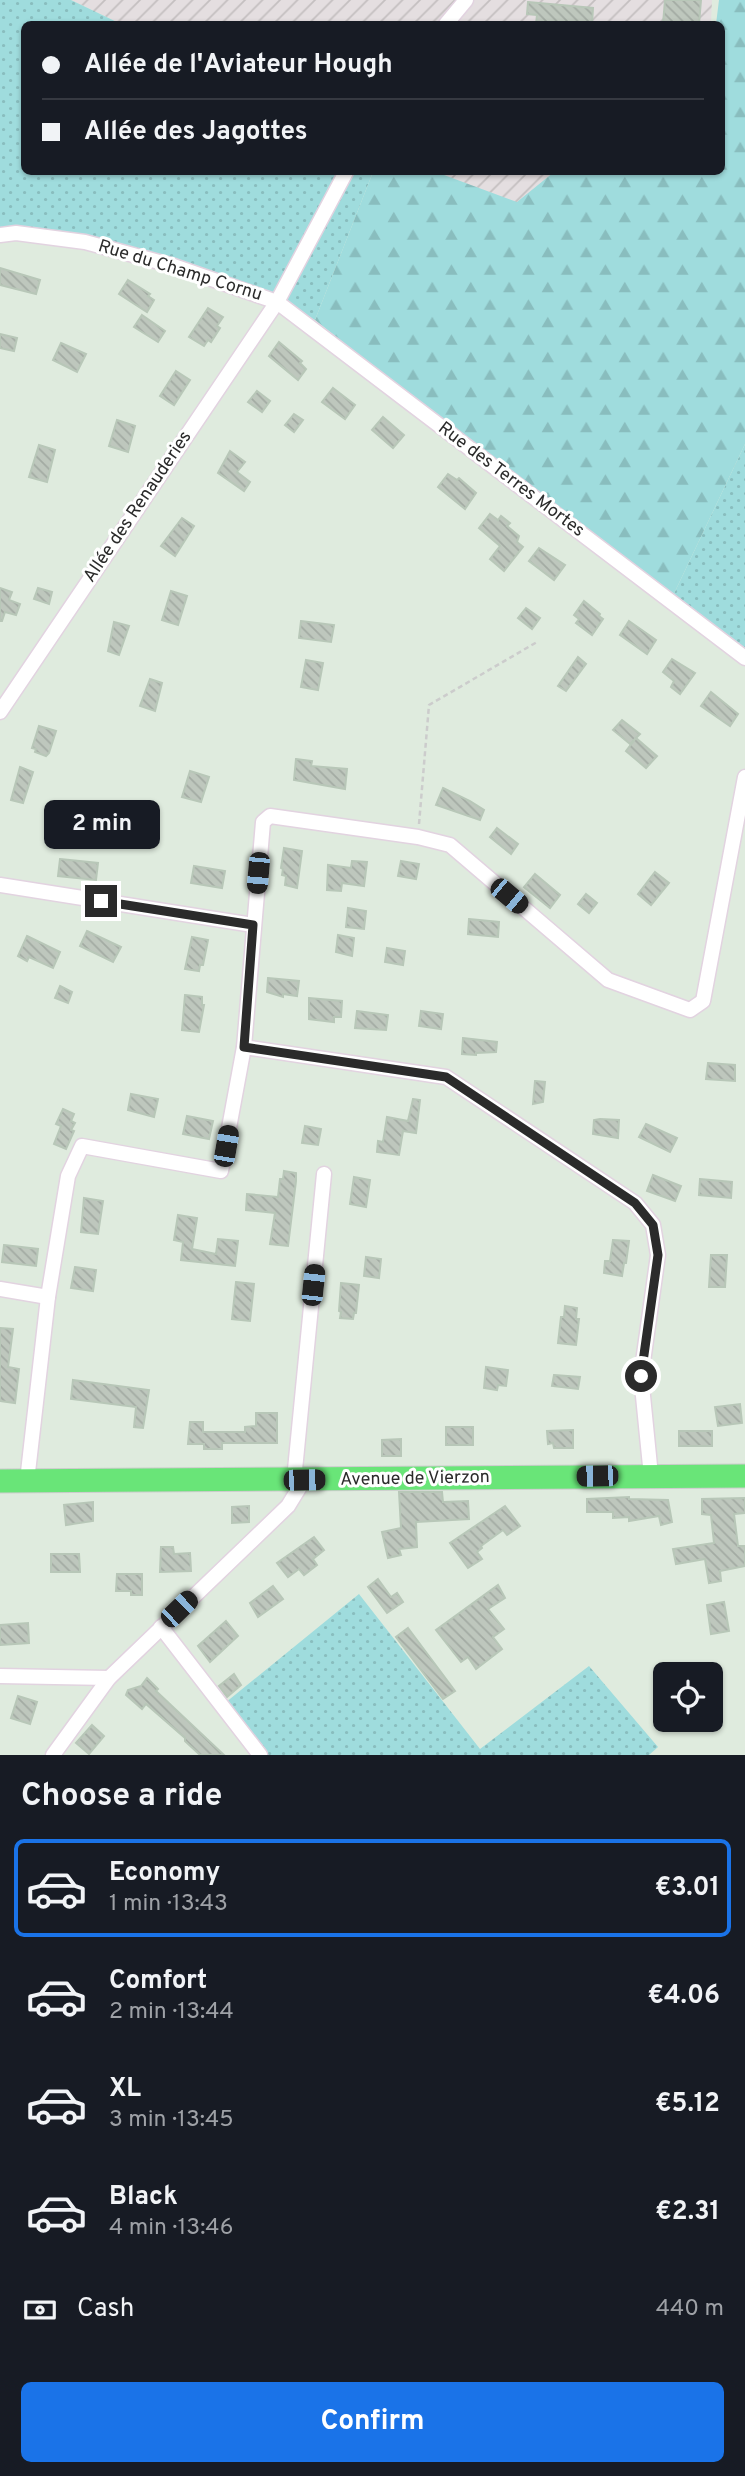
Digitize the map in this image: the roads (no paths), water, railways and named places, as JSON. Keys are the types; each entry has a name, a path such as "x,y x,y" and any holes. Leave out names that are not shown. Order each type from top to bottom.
{"main road":[{"name":"Avenue de Vierzon","path":"0,1481 745,1476"}],"street":[{"path":"448,21 466,0"},
{"name":"Allée des Renauderies","path":"0,712 277,302 344,175"},
{"name":"Rue du Champ Cornu","path":"0,235 16,233 85,242 174,266 277,302"},
{"name":"Rue des Terres Mortes","path":"277,302 745,658"},
{"path":"27,1481 48,1297 68,1176 82,1146 221,1171 244,1047 263,822 270,816 418,837 450,845 608,980 690,1010 703,1001 745,777"},
{"path":"0,885 253,925"},
{"path":"244,1047 446,1077 635,1203 653,1225 658,1255 641,1376 651,1476"},
{"path":"53,1755 109,1678 288,1506 299,1480 324,1174"},
{"path":"0,1289 48,1297"},
{"path":"161,1627 260,1755"},
{"path":"0,1676 109,1678"}]}
